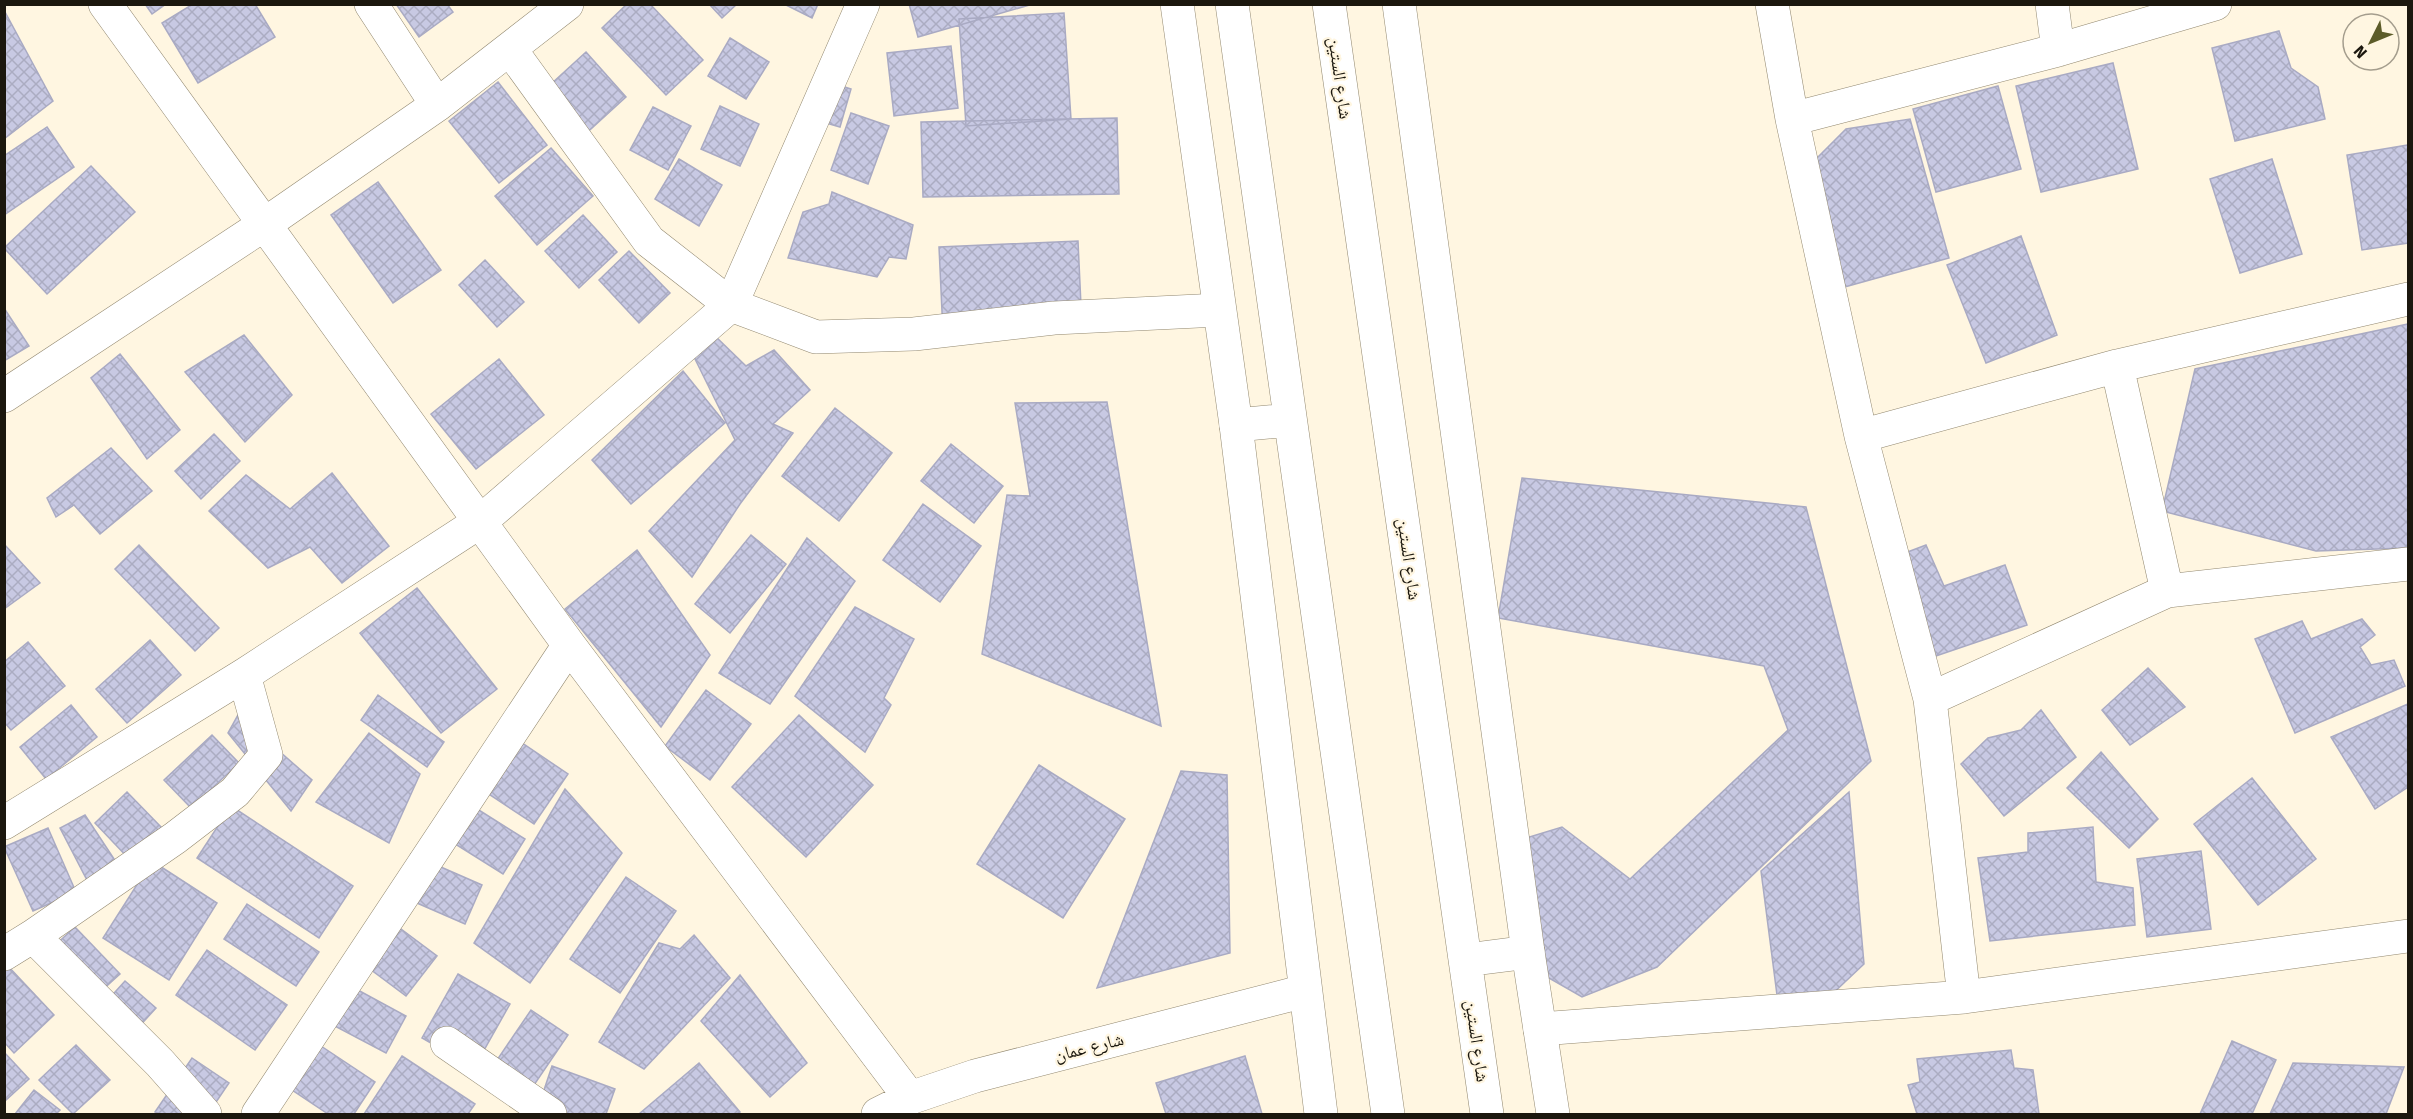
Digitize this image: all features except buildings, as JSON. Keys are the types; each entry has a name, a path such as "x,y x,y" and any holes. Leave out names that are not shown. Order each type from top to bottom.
{"main road":[{"path":"105,4 569,645 910,1098"},
{"path":"371,4 437,105"},
{"path":"4,396 265,224 437,105 567,4"},
{"path":"4,823 243,675 481,521 731,305 863,4"},
{"path":"1177,4 1236,425 1321,1114"},
{"path":"1232,4 1388,1114"},
{"name":"شارع الستين","path":"1329,4 1487,1114"},
{"path":"1399,4 1528,952 1553,1114"},
{"path":"1772,4 1792,119 1861,436 1930,699 1964,997"},
{"path":"2052,4 2058,50"},
{"path":"1792,119 2058,50 2215,4"},
{"path":"510,49 649,241 731,305 816,337 914,334 1054,318 1219,310"},
{"path":"1861,436 2117,366 2409,298"},
{"path":"2117,366 2167,591"},
{"path":"1236,425 1290,420"},
{"path":"1930,699 2167,591 2409,564"},
{"path":"258,1114 569,645"},
{"path":"4,954 175,838 235,792 266,755 243,675"},
{"path":"33,936 160,1063 205,1114"},
{"path":"1540,1029 1964,997 2409,936"},
{"path":"1466,960 1528,952"},
{"name":"شارع عمان","path":"878,1114 910,1098 975,1076 1305,991"},
{"path":"447,1043 550,1114"}]}
